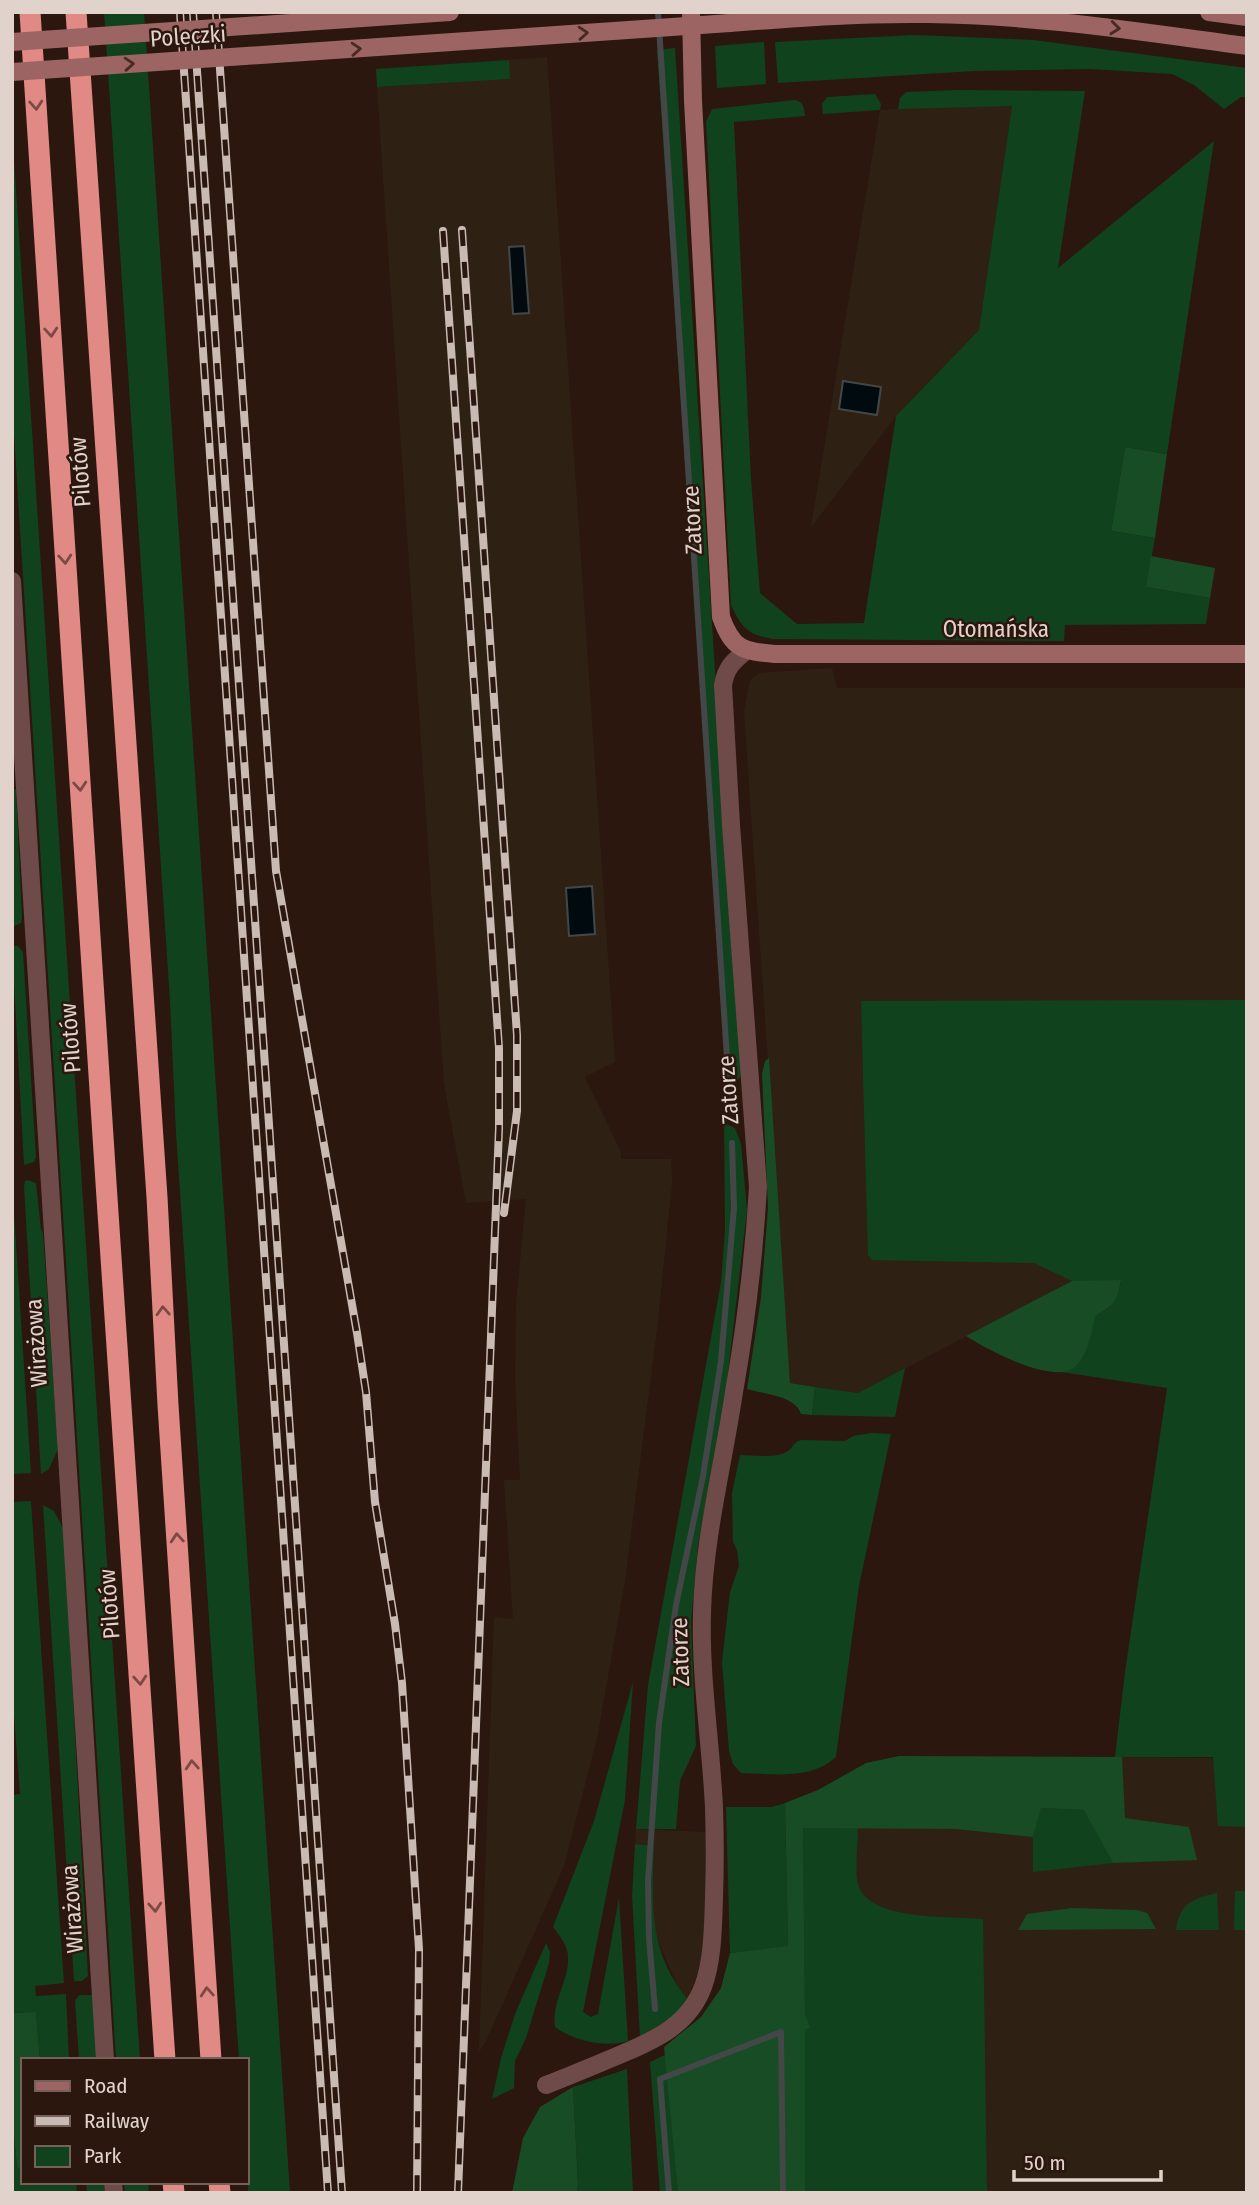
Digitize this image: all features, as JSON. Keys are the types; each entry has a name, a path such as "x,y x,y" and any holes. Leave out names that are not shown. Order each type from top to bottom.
{"highway":[{"name":"Pilotów","path":"30,12 165,2058"},
{"name":"Pilotów","path":"76,12 157,1197 211,2058"}],"main road":[{"name":"Poleczki","path":"12,42 450,12"},
{"name":"Zatorze","path":"691,12 693,101 721,617 733,641 746,651"},
{"path":"1209,12 1247,18"},
{"name":"Poleczki","path":"12,72 810,16 928,14 1035,19 1247,46"},
{"name":"Otomańska","path":"746,651 775,654 1247,654"}],"street":[{"name":"Wirażowa","path":"12,581 106,2058"},
{"name":"Zatorze","path":"546,2085 652,2042 671,2029 683,2019 703,1987 709,1962 715,1860 714,1807 703,1657 704,1574 743,1336 755,1244 758,1187 723,685 730,664 746,651"}],"shaded area":[{"path":"547,57 615,1062 585,1077 621,1152 621,1159 671,1159 672,1183 658,1321 625,1581 597,1738 564,1866 479,2052 494,1617 513,1619 504,1480 520,1480 515,1380 516,1304 526,1199 466,1203 444,1084 377,87 509,79 509,60"},
{"path":"1012,106 979,330 896,416 811,527 880,110"},
{"path":"524,246 529,313 513,314 509,247"},
{"path":"843,381 881,387 877,415 839,409"},
{"path":"832,668 837,688 1247,688 1247,1280 1072,1281 858,1393 790,1383 744,711 750,680 759,673"},
{"path":"592,886 595,934 569,936 566,888"},
{"path":"899,1756 1247,1758 1247,2193 792,2193 785,1803 818,1790 866,1763"},
{"path":"636,1829 708,1832 703,1960 688,2000 678,1987 655,1934 652,1914 654,1846 635,1844"}],"green space":[{"path":"104,12 144,12 290,2193 248,2193 248,2058 239,2058 176,1133 170,1001"},
{"path":"915,35 1033,40 1247,68 1247,97 1241,97 1224,109 1194,85 1172,74 1090,69 974,71 778,83 775,42"},
{"path":"764,42 766,84 717,88 715,46"},
{"path":"675,48 741,1075 728,1098 657,50"},
{"path":"509,60 510,79 377,87 376,69"},
{"path":"1085,91 1058,268 1214,141 1167,454 1125,447 1111,531 1155,538 1146,587 1210,598 1206,624 1065,625 1064,641 772,639 746,629 731,605 706,122 712,109 795,100 804,108 805,116 734,122 751,479 760,593 797,624 864,623 896,416 979,330 1012,106 898,109 900,98 906,92"},
{"path":"875,94 881,104 880,110 823,114 822,104 827,97"},
{"path":"12,129 140,2058 116,2058 12,401"},
{"path":"1125,447 1167,454 1155,538 1111,531"},
{"path":"1151,556 1215,568 1210,598 1146,587"},
{"path":"16,789 22,918 21,923 12,927 12,790"},
{"path":"12,946 18,946 23,952 36,1157 34,1162 24,1165"},
{"path":"1247,1000 1247,1827 1218,1826 1213,1757 1115,1757 1167,1388 1061,1372 1070,1368 1082,1356 1096,1316 1114,1302 1121,1281 1072,1281 1034,1263 872,1260 868,1255 861,1001"},
{"path":"769,1058 790,1383 815,1387 812,1415 801,1414 793,1403 786,1399 747,1389 761,1297 768,1208 762,1074 765,1061"},
{"path":"724,1123 735,1128 741,1144 747,1210 727,1382 698,1545 691,1622 696,1746 680,1781 676,1829 636,1829 648,1685 721,1282 725,1230"},
{"path":"28,1180 36,1183 43,1233 58,1449 49,1469 41,1474 24,1186"},
{"path":"12,1182 31,1473 12,1474"},
{"path":"1121,1280 1114,1302 1096,1316 1084,1355 1076,1366 1066,1371 1053,1372 1021,1364 966,1336 1072,1281"},
{"path":"905,1368 895,1417 812,1415 815,1387 858,1393"},
{"path":"891,1434 859,1586 836,1757 815,1769 803,1772 741,1773 733,1764 729,1751 722,1662 730,1592 739,1566 733,1542 732,1493 740,1455 777,1455 788,1451 801,1440 845,1441 853,1436"},
{"path":"31,1501 64,1983 35,1986 36,1996 66,1994 69,2058 40,2058 36,2012 12,2013 12,1795 20,1794 12,1689 12,1502"},
{"path":"43,1505 54,1511 64,1530 88,1976 82,1981 74,1981"},
{"path":"633,1682 625,1800 583,2012 591,2017 598,2014 619,1898 628,2041 610,2044 590,2042 555,2027 554,2018 568,1965 568,1952 553,1927 594,1821"},
{"path":"899,1756 1122,1757 1125,1818 1189,1827 1197,1860 1113,1863 1084,1810 1041,1808 1033,1837 956,1829 803,1828 805,2013 810,2028 805,2029 805,2193 678,2193 664,2047 701,2017 721,1988 730,1953 788,1946 785,1803 818,1790 866,1763"},
{"path":"785,1803 788,1947 730,1953 726,1807 772,1807"},
{"path":"1040,1808 1085,1810 1113,1863 1033,1872 1033,1837"},
{"path":"803,1828 858,1828 856,1867 859,1887 867,1898 880,1906 914,1915 983,1919 987,2193 805,2193 805,2028 810,2028 805,2013"},
{"path":"635,1844 654,1846 655,1927 666,1963 688,2000 676,2015 640,2037 632,1896"},
{"path":"1235,1891 1247,1891 1247,1930 1234,1930"},
{"path":"1217,1893 1219,1930 1176,1930 1180,1914 1189,1903"},
{"path":"1072,1908 1137,1910 1147,1913 1156,1929 1018,1930 1027,1914"},
{"path":"546,1943 550,1952 549,1963 526,2038 515,2061 514,2088 492,2099 515,2014"},
{"path":"79,1995 93,1995 97,2058 79,2058 75,2001"},
{"path":"36,2012 40,2058 21,2058 21,2170 17,2167 12,2116 12,2013"},
{"path":"667,2054 678,2193 660,2193 650,2062"},
{"path":"627,2069 633,2193 577,2193 573,2087"},
{"path":"573,2087 577,2193 512,2193 523,2138 540,2107"},
{"path":"12,2116 21,2184 76,2184 77,2193 12,2193"},
{"path":"86,2184 104,2184 105,2193 87,2193"},
{"path":"124,2184 148,2184 149,2193 125,2193"}],"waterway":[{"path":"658,12 728,1073"},
{"path":"655,2009 649,1938 648,1881 659,1723 676,1605 703,1476 721,1361 734,1208 732,1143"},
{"path":"669,2193 660,2079 781,2032 783,2193"}],"railway":[{"path":"180,12 328,2193"},
{"path":"193,12 342,2193"},
{"path":"216,12 276,871 357,1333 366,1392 375,1502 402,1683 419,1949 417,2193"},
{"path":"462,230 517,1035 517,1111 504,1213"},
{"path":"443,231 499,1048 499,1128 458,2193"}]}
